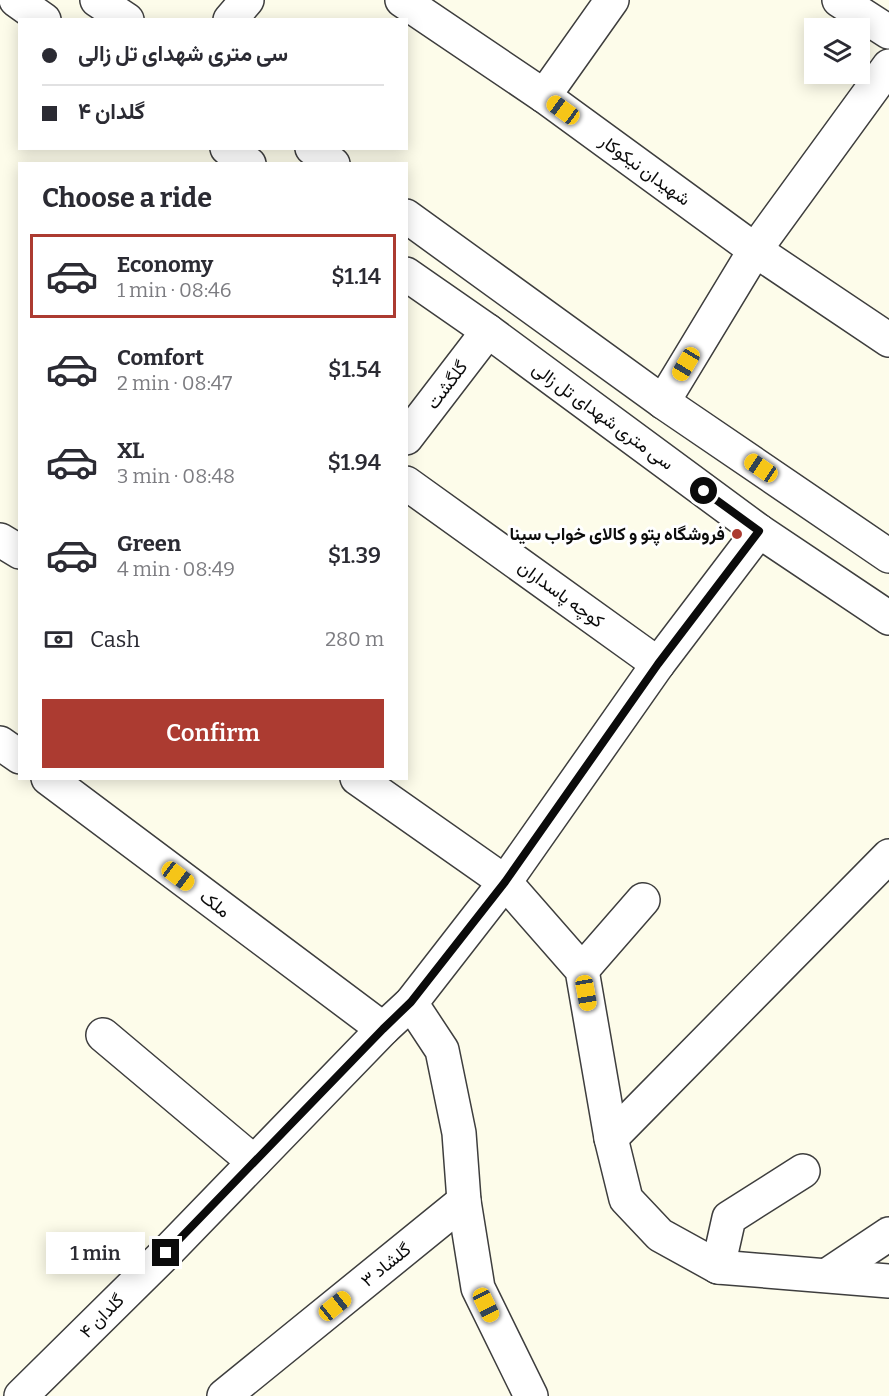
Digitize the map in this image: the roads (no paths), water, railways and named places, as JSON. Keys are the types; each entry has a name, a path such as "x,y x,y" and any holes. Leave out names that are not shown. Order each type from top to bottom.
{"street":[{"path":"97,0 124,18"},
{"path":"232,18 247,0"},
{"name":"شهیدان نیکوکار","path":"402,0 544,96 755,250 889,340"},
{"path":"544,96 612,0"},
{"path":"839,0 889,32"},
{"path":"663,402 755,250 889,66"},
{"path":"230,150 246,162"},
{"path":"315,150 330,162"},
{"path":"408,217 663,402 885,546"},
{"name":"سی متری شهدای تل زالی","path":"408,275 759,531 889,618"},
{"path":"538,368 565,331"},
{"name":"گلگشت","path":"408,435 488,332"},
{"name":"کوچه پاسداران","path":"408,484 658,664"},
{"name":"گلدان ۴","path":"21,1396 166,1253 411,1002 505,882 658,664 759,531"},
{"path":"0,540 18,551"},
{"path":"0,743 18,756"},
{"name":"ملک","path":"51,780 383,1029"},
{"path":"360,780 505,882 582,970 611,1137 626,1199 660,1234 718,1267 889,1281"},
{"path":"611,1137 889,856"},
{"path":"582,970 643,900"},
{"path":"411,1002 442,1050 459,1133 464,1201 478,1288 531,1396"},
{"path":"103,1035 254,1162"},
{"path":"718,1267 729,1218 803,1171"},
{"name":"گلشاد ۳","path":"224,1396 464,1201"},
{"path":"829,1275 889,1234"}],"place":[{"name":"فروشگاه پتو و کالای خواب سینا","path":"737,534"}]}
